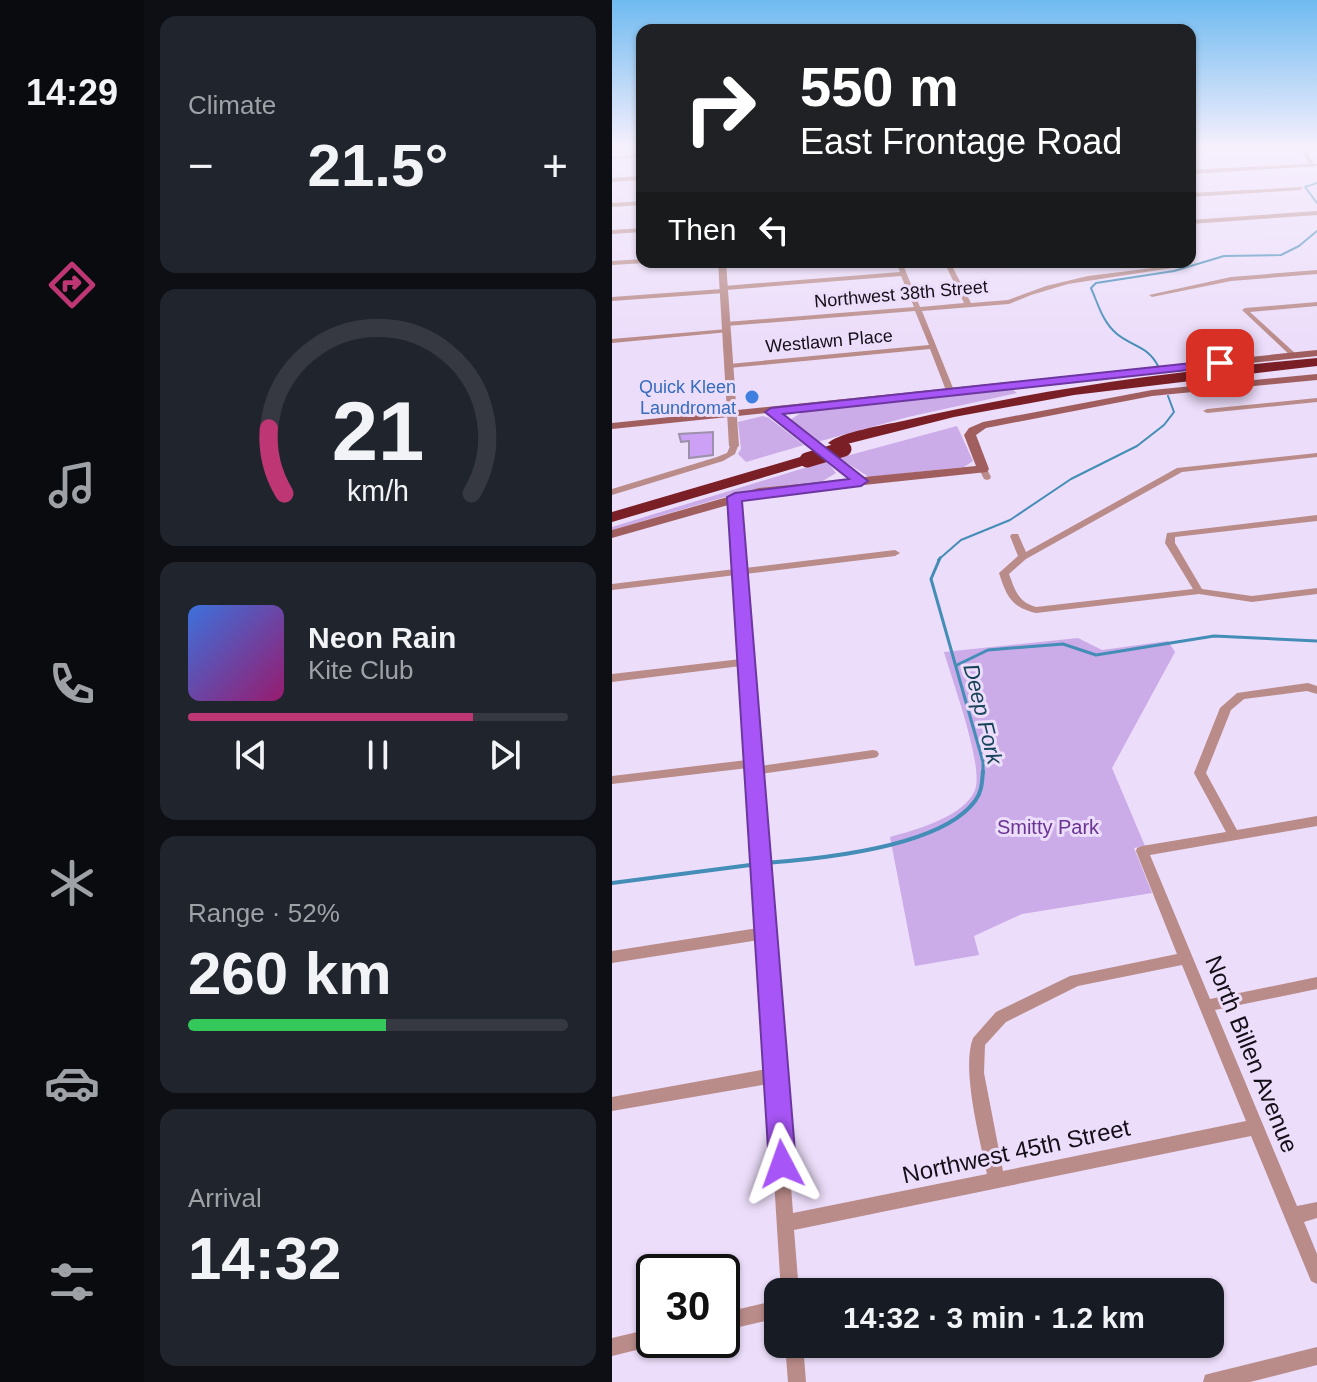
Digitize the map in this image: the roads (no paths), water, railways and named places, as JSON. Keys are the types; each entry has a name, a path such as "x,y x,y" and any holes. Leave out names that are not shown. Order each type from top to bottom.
{"highway":[{"path":"612,517 959,410 1039,394 1148,378 1317,362"},
{"path":"839,446 1069,397 1316,376"},
{"path":"612,507 803,457"}],"main road":[{"path":"612,426 771,412 1317,353"},
{"path":"612,534 735,497 861,481 985,473 970,435 983,425 1112,399 1316,376"},
{"path":"771,412 861,481"},
{"path":"825,485 840,477 842,467"}],"street":[{"path":"1196,222 1317,213"},
{"path":"612,232 636,230"},
{"path":"612,263 636,261"},
{"path":"612,492 720,459 733,451 722,268"},
{"path":"902,268 951,393"},
{"path":"950,268 968,304"},
{"name":"Northwest 38th Street","path":"612,341 727,327 1009,302 1030,290 1078,278 1169,268"},
{"path":"1152,295 1231,279 1317,272"},
{"path":"612,299 904,274"},
{"path":"1293,356 1245,310 1317,304"},
{"name":"Westlawn Place","path":"729,366 932,347"},
{"path":"1207,411 1317,400"},
{"path":"1317,455 1180,470 1023,557 1004,573 1014,601 1021,608 1036,610 1199,591 1252,599 1317,591"},
{"path":"735,497 789,1278"},
{"path":"1199,591 1170,543 1170,535 1317,518"},
{"path":"1015,536 1023,557"},
{"path":"612,587 895,553"},
{"path":"612,678 748,662"},
{"path":"1317,690 1308,687 1241,696 1226,708 1200,773 1233,834 1317,821"},
{"path":"612,780 873,754"},
{"name":"North Billen Avenue","path":"1233,834 1142,851 1317,1275"},
{"path":"612,957 765,933"},
{"path":"996,1180 976,1073 978,1043 1001,1017 1075,980 1186,958"},
{"path":"1206,1006 1317,983"},
{"path":"612,1104 776,1075"},
{"name":"Northwest 45th Street","path":"786,1223 1256,1127"},
{"path":"1292,1216 1317,1210"},
{"path":"740,1318 764,1312"},
{"path":"612,1347 636,1341"},
{"path":"1212,1382 1317,1356"},
{"path":"795,1358 797,1382"}],"waterway":[{"name":"Deep Fork","path":"1196,264 1224,256 1281,255 1299,246 1317,231"},
{"name":"Deep Fork","path":"1158,366 1150,354 1112,330 1091,288 1096,283 1184,268"},
{"name":"Deep Fork","path":"940,558 961,540 1010,520 1071,479 1137,446 1164,425 1174,412 1168,396"},
{"name":"Deep Fork","path":"940,558 931,579 983,771"},
{"path":"957,665 988,650 1063,644 1096,655 1214,636 1317,641"},
{"name":"Deep Fork","path":"765,863 878,848 935,830 958,817 975,801 983,771"},
{"name":"Deep Fork","path":"612,883 758,864"}],"place":[{"name":"Quick Kleen Laundromat","path":"752,397"}],"park label":[{"name":"Smitty Park","path":"1048,827"}]}
